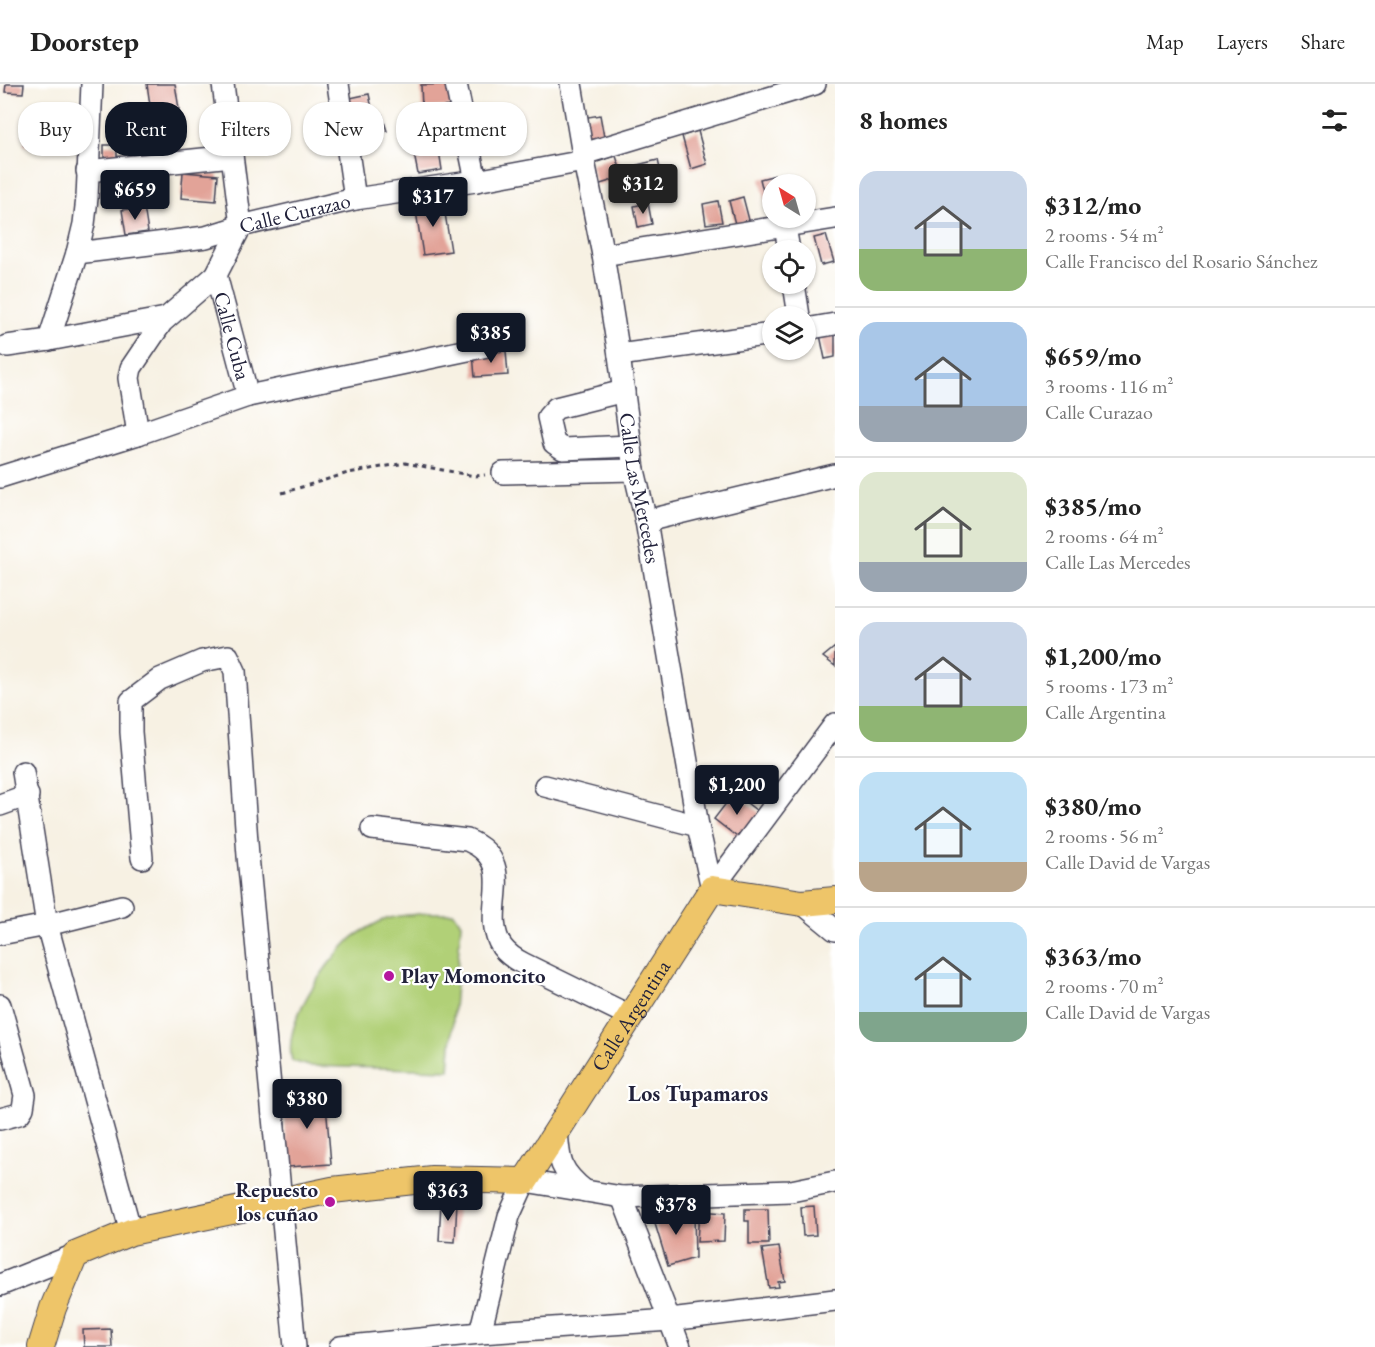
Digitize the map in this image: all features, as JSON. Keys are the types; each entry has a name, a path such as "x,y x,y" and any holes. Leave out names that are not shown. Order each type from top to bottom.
{"main road":[{"path":"712,889 802,903 835,900"},
{"name":"Calle Argentina","path":"525,1181 712,889"},
{"path":"41,1347 53,1308 75,1255 131,1233 332,1190 432,1179 525,1181"}],"street":[{"path":"49,340 77,253 86,211 92,84"},
{"path":"223,84 225,102"},
{"path":"338,84 355,199"},
{"path":"456,84 476,181"},
{"name":"Calle Las Mercedes","path":"571,84 583,158 603,255 619,355 633,470 646,521 698,826 712,889"},
{"name":"Calle Curazao","path":"77,253 206,237 241,226 355,199 476,181 583,158 815,84"},
{"path":"87,171 232,156 241,226 216,275 166,318 130,372 129,381 138,434"},
{"path":"816,221 835,218"},
{"path":"603,255 778,228"},
{"name":"Calle Cuba","path":"216,275 248,396"},
{"path":"7,346 166,318"},
{"path":"816,327 835,324"},
{"path":"619,355 762,335"},
{"path":"0,477 138,434 248,396 487,346"},
{"path":"624,391 556,408 548,417 554,443 562,449 630,446"},
{"path":"503,473 633,470"},
{"path":"646,521 835,474"},
{"path":"142,858 131,732 131,700 160,679 202,661 228,656 235,671 248,856 295,1347"},
{"name":"Calle Argentina","path":"712,889 835,724"},
{"path":"23,772 48,925 131,1233"},
{"path":"545,786 698,826"},
{"path":"0,805 28,795"},
{"path":"372,829 467,840 478,845 489,853 497,873 496,934 506,951 524,964 630,1016"},
{"path":"802,903 835,930"},
{"path":"0,934 48,925 122,906"},
{"path":"0,1005 25,1095 23,1108 19,1114 0,1119"},
{"path":"557,1129 559,1157 569,1178 585,1191"},
{"path":"525,1181 622,1197 790,1191 835,1182"},
{"name":"Calle Argentina","path":"480,1333 509,1216 525,1181"},
{"path":"622,1197 680,1347"},
{"path":"0,1285 75,1255"},
{"path":"340,1347 480,1333 670,1320 835,1300"}],"path":[{"path":"282,494 348,473 405,463 475,476 503,473"}],"green space":[{"name":"Play Momoncito","path":"428,913 454,913 461,923 449,1070 309,1066 292,1061 293,1029 299,1012 329,963 354,936 383,920"}],"building":[{"path":"6,84 24,84 23,93 5,92"},
{"path":"147,84 175,84 178,102 150,102"},
{"path":"453,84 454,102 422,102 421,85"},
{"path":"369,94 371,102 341,102 341,100"},
{"path":"600,115 604,137 587,141 582,118"},
{"path":"698,131 707,164 691,169 682,136"},
{"path":"105,145 105,156 117,156 117,165 104,165"},
{"path":"414,156 440,156 442,170 418,174"},
{"path":"616,156 623,177 597,185 591,164"},
{"path":"658,160 665,191 644,196 637,165"},
{"path":"183,172 218,175 216,201 181,198"},
{"path":"743,197 749,220 735,224 729,201"},
{"path":"443,201 451,251 423,255 415,205"},
{"path":"718,201 722,222 706,224 703,204"},
{"path":"648,203 652,224 638,227 634,206"},
{"path":"144,207 148,232 126,235 122,210"},
{"path":"826,235 834,262 821,265 814,238"},
{"path":"835,326 835,357 825,359 819,330"},
{"path":"506,351 508,375 475,377 473,354"},
{"path":"835,647 835,666 823,657"},
{"path":"734,793 761,814 741,840 714,819"},
{"path":"325,1093 331,1164 288,1167 283,1097"},
{"path":"441,1201 457,1202 455,1242 439,1241"},
{"path":"814,1206 816,1235 803,1236 801,1207"},
{"path":"745,1209 768,1209 769,1244 749,1244 749,1221 745,1221"},
{"path":"699,1211 725,1213 724,1241 697,1242"},
{"path":"694,1213 695,1258 668,1266 652,1214"},
{"path":"779,1247 785,1281 778,1282 779,1287 769,1288 762,1249"},
{"path":"111,1329 112,1347 84,1347 83,1330"}],"place":[{"name":"Play Momoncito","path":"389,976"},
{"name":"Repuesto los cuñao","path":"330,1202"}],"district":[{"name":"Los Tupamaros","path":"698,1093"}]}
